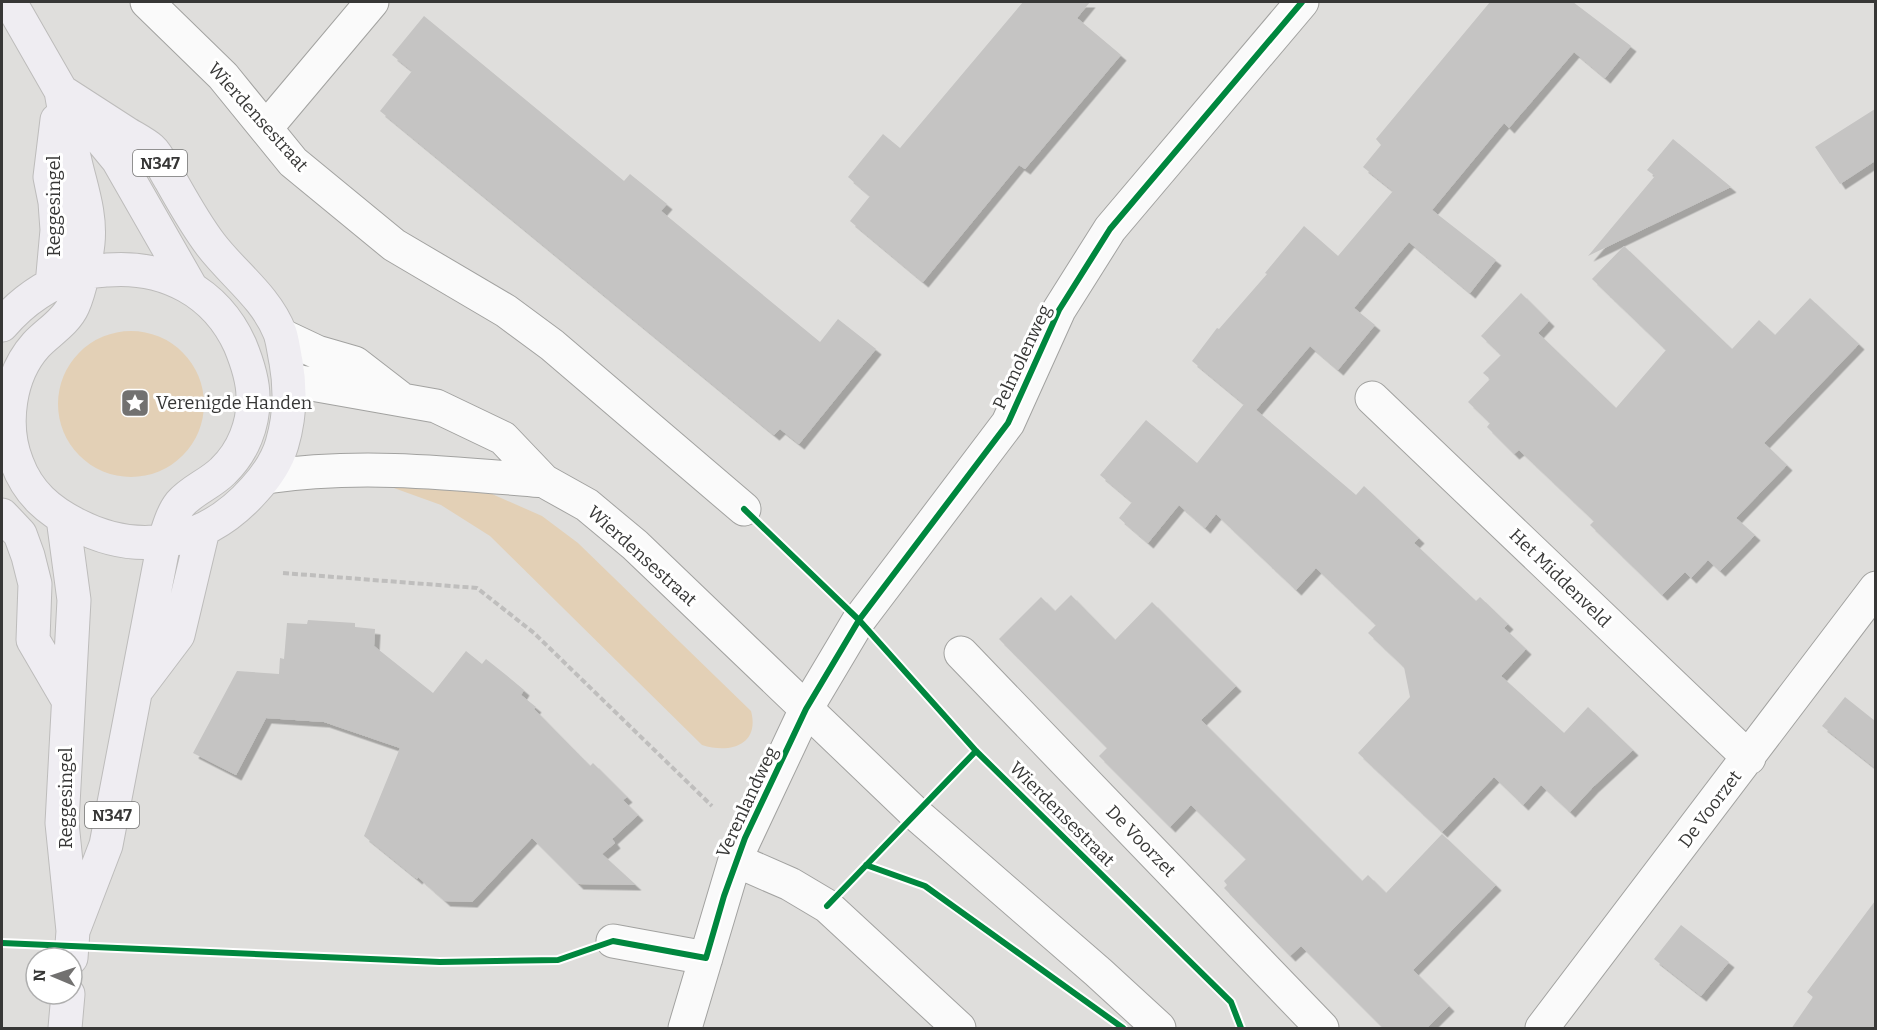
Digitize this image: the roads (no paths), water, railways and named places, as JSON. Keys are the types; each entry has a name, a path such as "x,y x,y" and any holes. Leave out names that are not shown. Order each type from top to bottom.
{"main road":[{"name":"Reggesingel","path":"10,2 61,91 118,160 190,286"},
{"name":"Reggesingel","path":"61,91 152,150 198,228 228,267 256,293 268,309 281,335"},
{"name":"Reggesingel","path":"61,91 87,208 88,242 82,273"},
{"name":"Reggesingel","path":"52,285 57,230 50,177 61,91"},
{"name":"N347","path":"2,324 25,301 52,285 82,273 118,269 147,270 190,286 212,303 233,329 249,368 253,398 250,426 241,449 223,472 195,490 179,505 164,542"},
{"name":"N347","path":"82,273 72,308 34,348 17,376 6,404 16,461 27,483 41,502 63,518 94,534 128,542 164,542 203,530 239,507 266,477 284,436 289,414 289,380 281,335"},
{"path":"249,368 289,380"},
{"name":"Reggesingel","path":"63,518 74,600 62,823 72,945"},
{"path":"11,524 28,556 35,584 33,640 68,700"},
{"name":"Reggesingel","path":"134,695 178,635 203,530"},
{"name":"Reggesingel","path":"72,945 106,845 164,542"},
{"path":"65,1029 67,1006"}],"street":[{"name":"Wierdensestraat","path":"147,2 223,76 293,162 394,245 506,311 552,345 744,509"},
{"path":"266,128 372,2"},
{"name":"Pelmolenweg","path":"806,709 859,620 1008,423 1059,310 1110,229 1302,2"},
{"name":"Wierdensestraat","path":"281,335 317,352 355,363 403,400"},
{"name":"Wierdensestraat","path":"289,380 436,406 503,438 544,481 587,505 635,545 916,814 1098,972 1159,1029"},
{"name":"Het Middenveld","path":"1372,398 1749,758"},
{"name":"Wierdensestraat","path":"266,477 308,471 360,469 436,471 544,481"},
{"name":"De Voorzet","path":"1542,1029 1749,758 1875,588"},
{"name":"De Voorzet","path":"961,653 1322,1029"},
{"name":"Verenlandweg","path":"685,1029 740,849 806,709"},
{"path":"740,849 790,884 827,906 960,1029"},
{"path":"613,941 706,958"}],"place":[{"name":"Verenigde Handen","path":"135,403"}]}
